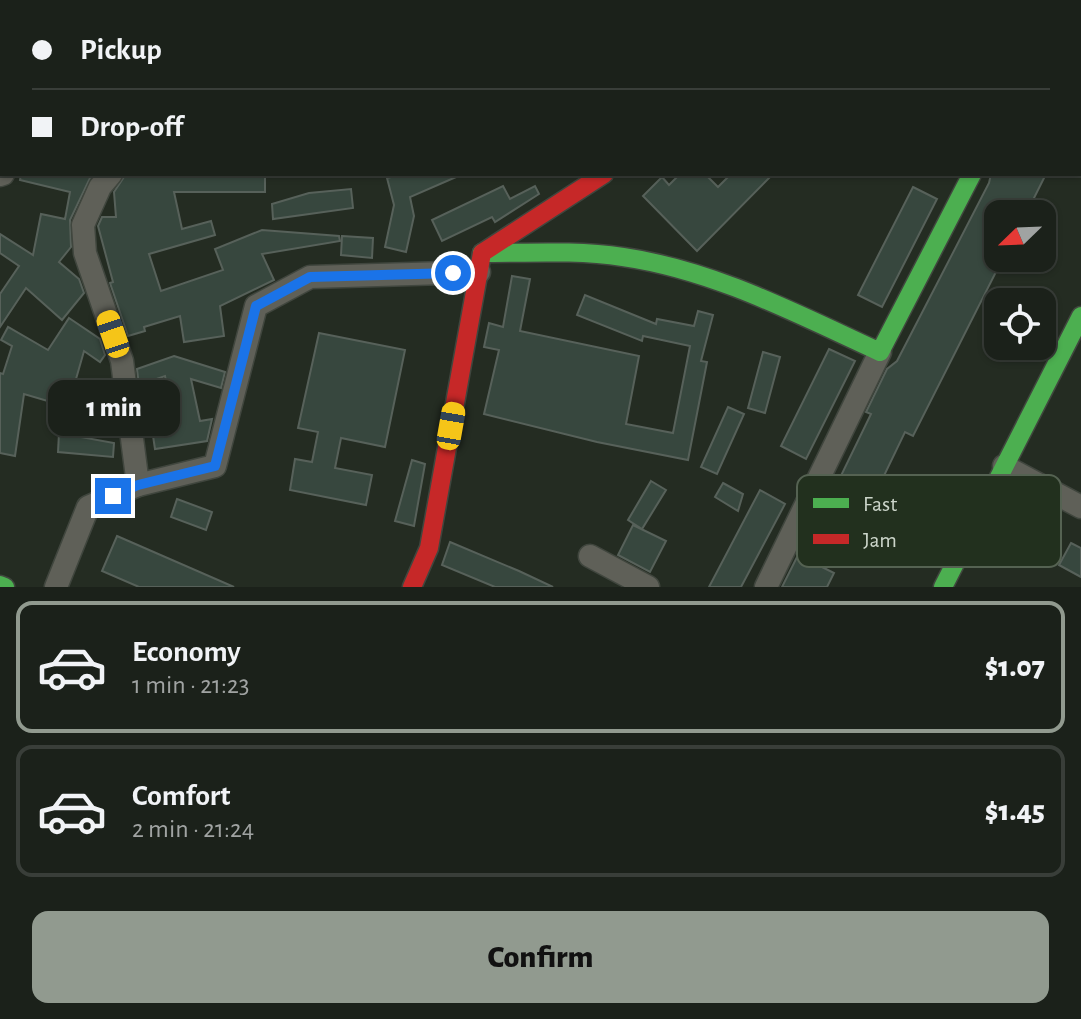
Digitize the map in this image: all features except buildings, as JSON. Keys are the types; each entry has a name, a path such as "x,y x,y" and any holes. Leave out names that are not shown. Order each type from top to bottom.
{"street":[{"path":"109,176 100,187 83,225 85,253 122,361 138,485"},
{"path":"412,587 429,548 481,262 601,176"},
{"path":"820,475 971,176"},
{"path":"56,587 88,507 138,485 215,466 256,306 310,277 578,253 641,260 719,280 880,352"},
{"path":"999,475 1081,316"},
{"path":"1004,466 1021,475"},
{"path":"1061,496 1081,507"},
{"path":"766,587 797,523"},
{"path":"590,556 648,587"},
{"path":"943,587 953,567"}],"traffic: fast":[{"path":"482,253 588,253 657,263 754,295 880,352 971,176"},
{"path":"1000,475 1081,316"},
{"path":"943,587 953,567"},
{"path":"0,585 5,587"}],"traffic: jam":[{"path":"412,587 429,548 482,253 601,176"}],"route":[{"path":"113,496 138,485 215,466 256,306 310,277 453,273"}]}
